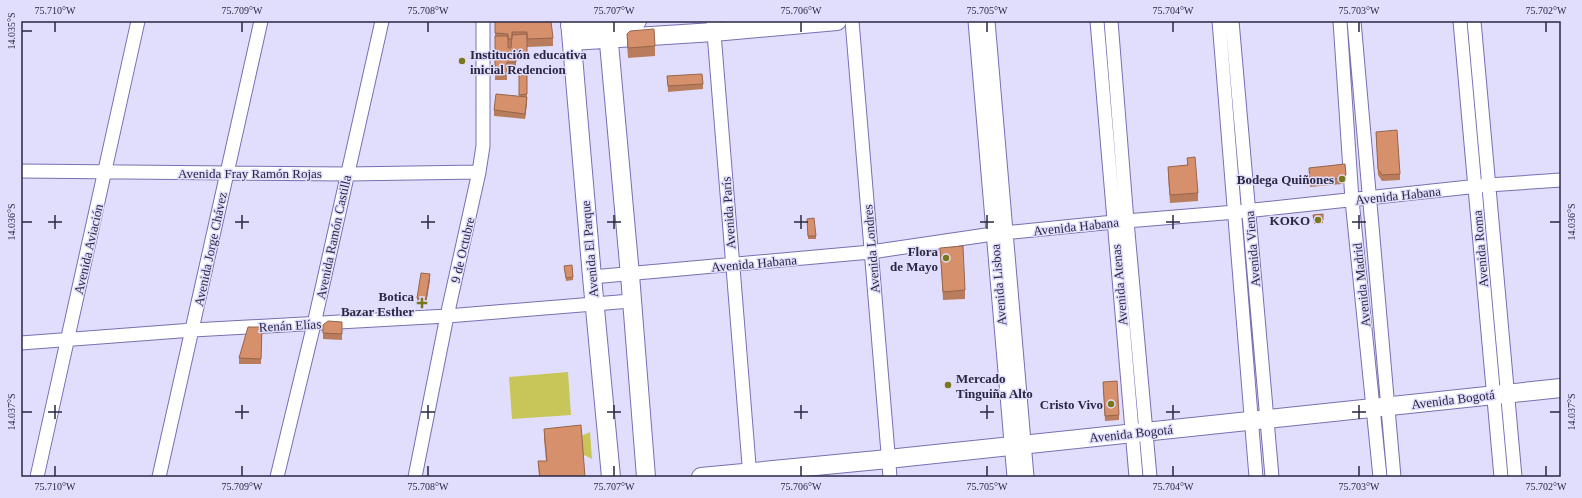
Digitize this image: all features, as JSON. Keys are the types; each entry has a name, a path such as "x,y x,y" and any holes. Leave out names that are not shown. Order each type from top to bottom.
{"street":[{"name":"Avenida Aviación","path":"37,477 106,173 138,21"},
{"name":"Avenida Jorge Chávez","path":"159,477 261,21"},
{"name":"Avenida Ramón Castilla","path":"277,477 314,324 382,21"},
{"name":"9 de Octubre","path":"415,477 447,316 484,146 483,21"},
{"path":"608,28 637,21"},
{"path":"571,29 714,26 837,21"},
{"name":"Avenida Londres","path":"852,21 889,469"},
{"name":"Avenida Lisboa","path":"975,21 1000,234"},
{"name":"Avenida Lisboa","path":"988,21 1000,234 1018,451 1014,477"},
{"name":"Avenida Atenas","path":"1097,21 1114,222 1140,438 1150,477"},
{"name":"Avenida Atenas","path":"1111,21 1127,221 1140,438 1136,477"},
{"name":"Avenida Viena","path":"1219,21 1242,211"},
{"name":"Avenida Viena","path":"1232,21 1242,211 1260,424 1272,477"},
{"name":"Avenida Madrid","path":"1340,21 1352,200 1381,413 1394,477"},
{"name":"Avenida Madrid","path":"1354,21 1368,198 1381,413 1380,477"},
{"name":"Avenida Roma","path":"1460,21 1475,187 1501,399 1515,477"},
{"name":"Avenida Roma","path":"1474,21 1488,185 1501,399 1501,477"},
{"name":"Avenida París","path":"714,26 750,475"},
{"path":"608,28 646,477"},
{"name":"Avenida El Parque","path":"571,29 594,304 611,477"},
{"name":"Avenida Fray Ramón Rojas","path":"21,171 106,173 227,172 347,174 479,172"},
{"name":"Avenida Habana","path":"592,277 871,252 1000,234 1114,222 1242,211 1488,185 1561,180"},
{"name":"Renán Elías","path":"21,343 193,330 447,316 631,301"},
{"name":"Avenida Bogotá","path":"835,477 1018,451 1501,399 1561,388"},
{"name":"Avenida Bogotá","path":"1501,399 1561,400"},
{"name":"Avenida Viena","path":"1256,477 1260,424"},
{"name":"Avenida Lisboa","path":"1018,451 1027,477"},
{"name":"Avenida Bogotá","path":"701,477 889,469"}],"shaded area":[{"path":"568,372 571,415 512,419 509,377"},
{"path":"590,432 592,459 582,454 581,436"}],"building":[{"path":"495,21 551,21 553,38 527,39 527,32 512,32 512,39 508,39 508,34 495,33"},
{"path":"654,29 655,46 628,48 627,34 630,31"},
{"path":"527,34 527,54 516,55 516,62 507,62 507,75 495,75 495,36 508,36 508,48 511,48 512,35"},
{"path":"519,69 527,69 527,94 519,95"},
{"path":"702,74 703,84 668,86 667,76"},
{"path":"496,94 527,97 525,114 494,110"},
{"path":"1397,130 1400,174 1382,175 1378,169 1376,132"},
{"path":"1195,157 1198,193 1170,195 1168,167 1188,165 1187,158"},
{"path":"1345,164 1346,175 1342,178 1310,181 1309,168"},
{"path":"1323,214 1323,220 1314,221 1313,215"},
{"path":"814,218 816,236 808,236 807,219"},
{"path":"963,246 965,290 943,292 940,248"},
{"path":"572,265 573,277 566,278 564,266"},
{"path":"421,273 430,274 426,299 417,298"},
{"path":"328,321 342,322 342,334 323,333 323,325"},
{"path":"248,327 262,327 261,359 239,358"},
{"name":"Cristo Vivo","path":"1117,381 1119,415 1105,416 1103,382"},
{"path":"581,425 585,477 540,477 538,461 547,461 544,429"}],"place":[{"name":"Institución educativa inicial Redencion","path":"462,61"},
{"name":"Bodega Quiñones","path":"1342,179"},
{"name":"KOKO","path":"1318,220"},
{"name":"Flora de Mayo","path":"946,258"},
{"name":"Botica Bazar Esther","path":"422,303"},
{"name":"Mercado Tinguiña Alto","path":"948,385"},
{"name":"Cristo Vivo","path":"1111,404"}]}
